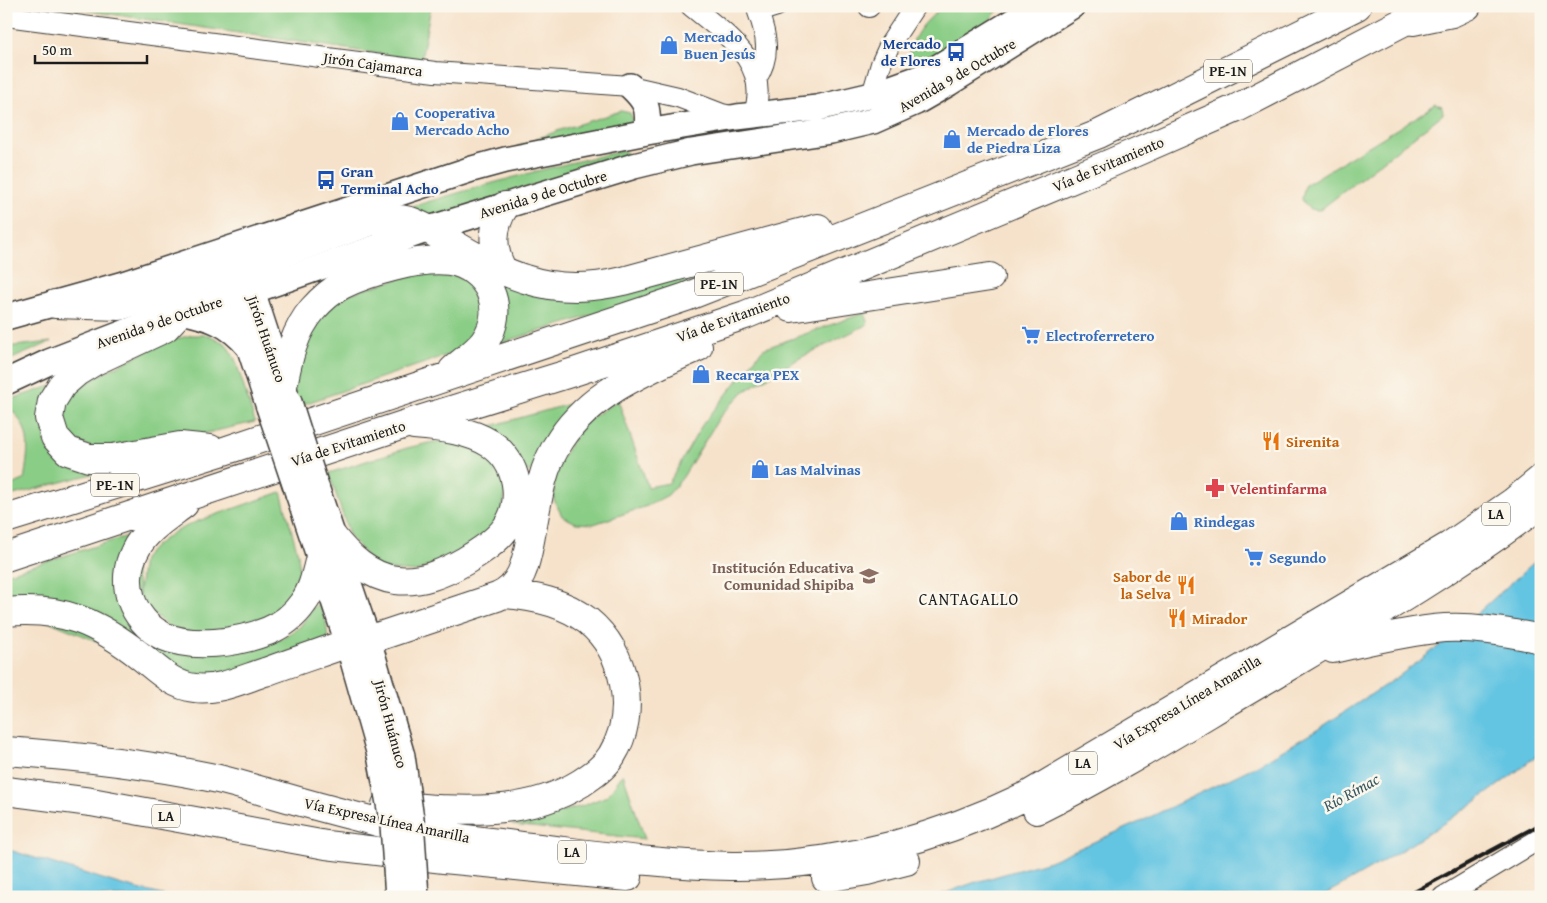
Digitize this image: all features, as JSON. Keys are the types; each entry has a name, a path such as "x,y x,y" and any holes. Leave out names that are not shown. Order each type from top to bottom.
{"highway":[{"name":"Vía de Evitamiento","path":"6,519 224,451 686,297 1099,134 1357,6"},
{"name":"Vía de Evitamiento","path":"6,557 403,424 577,371 745,315 1129,156 1237,108 1431,6"},
{"path":"1401,23 1452,13 1467,6"},
{"path":"55,304 120,306 239,286 356,226 372,220 391,218 409,221 429,229 502,269 525,279 549,286 578,288 602,286 802,233 920,196 990,178"},
{"path":"502,269 494,248 494,234 498,219 505,206"},
{"path":"280,398 288,360 301,325 312,310 327,295 361,277 389,268 435,260 464,266 476,273 486,282 494,305 494,319 491,330 484,342 444,377"},
{"path":"6,612 44,611 65,614 88,622 128,646 171,680 194,688 214,688 503,594 515,585 523,572 542,479 550,456 579,416 598,398 621,383 710,342 745,315 990,277"},
{"path":"181,311 165,328 95,361 77,372 62,385 52,401 49,418 55,437 68,451 89,458 113,458 180,446 224,451"},
{"path":"200,491 151,530 135,550 128,571 128,590 134,607 144,622 161,636 181,642 246,638 269,631 288,620 304,603 314,584 326,546 348,553 368,568 386,578 408,580 429,577 454,567 494,540 506,527 515,508 516,489 510,465 499,450 482,439 461,432 431,426 403,424"},
{"name":"Vía Expresa Línea Amarilla","path":"6,751 129,763 195,774 319,807 427,832 468,839 624,858 704,865 759,865 853,854 910,841 985,815 1030,794 1449,546 1513,502 1541,479"},
{"name":"Vía Expresa Línea Amarilla","path":"6,791 91,802 293,840 444,859 663,880 757,883 812,880 867,871 912,860 960,844 1021,819 1109,772 1472,554 1541,504"},
{"path":"319,807 370,804 427,808 508,808 556,795 581,783 604,766 612,756 622,734 626,708 624,682 612,650 599,631 573,611 557,603 545,600 503,594"},
{"path":"1306,655 1378,638 1436,629 1468,629 1541,639"}],"main road":[{"name":"Avenida 9 de Octubre","path":"6,317 120,285 472,169 505,160 647,132 828,106 872,95 922,77 1038,6"},
{"name":"Avenida 9 de Octubre","path":"6,382 49,362 181,311 239,286 625,168 679,154 831,131 873,121 916,102 949,84 1072,6"},
{"path":"630,86 643,98 648,115 647,132"},
{"path":"872,95 873,121"},
{"path":"356,226 372,203"},
{"name":"Jirón Huánuco","path":"239,286 250,349 280,398"},
{"name":"Jirón Huánuco","path":"239,286 280,398 307,490 358,642 412,819 416,897"},
{"path":"181,311 203,316 221,323 238,334 250,349"},
{"name":"Jirón Huánuco","path":"391,755 398,897"}],"street":[{"path":"690,6 739,46 749,61 759,92 757,106 745,117"},
{"path":"756,79 762,70 767,48 765,30 758,12 777,6"},
{"path":"872,95 890,44 915,6"},
{"name":"Jirón Cajamarca","path":"6,16 434,72 630,86 678,97 722,114 745,117"},
{"path":"6,310 55,304"},
{"path":"1443,897 1541,838"}],"green space":[{"path":"56,6 431,6 421,60"},
{"path":"945,6 1001,7 983,28 919,66 914,65 909,59 916,36 926,22"},
{"path":"1436,105 1442,107 1443,114 1320,210 1311,209 1305,205 1302,199 1305,185"},
{"path":"621,111 630,113 632,117 631,125 516,147 560,130"},
{"path":"623,151 629,155 423,221 394,212 536,171"},
{"path":"438,267 483,289 482,333 454,353 298,406 294,390 298,350 335,298"},
{"path":"731,267 646,299 500,343 505,313 480,269 636,288"},
{"path":"864,313 868,324 800,358 743,392 719,418 683,477 668,495 647,506 594,524 576,523 562,516 554,500 555,469 583,424 618,400 648,487 669,483 702,425 763,349"},
{"path":"192,335 209,335 226,344 235,359 255,422 113,453 61,438 64,405 76,390 96,377 164,342"},
{"path":"51,342 7,361 6,361 6,347"},
{"path":"51,386 45,443 54,458 78,467 114,468 6,497 6,487 24,480 28,448 25,430 15,414 6,405 6,401"},
{"path":"573,403 532,470 523,473 480,429"},
{"path":"456,441 484,449 507,483 501,517 477,542 416,572 378,569 350,537 329,473 407,448 433,442"},
{"path":"281,492 298,554 300,574 297,596 269,623 177,635 138,599 143,559 155,546 174,532 198,521"},
{"path":"140,532 130,545 148,638 279,640 300,627 313,608 319,603 326,622 328,639 213,679 170,671 6,604 6,574"},
{"path":"623,774 645,839 512,825 582,806 607,796"}],"water":[{"name":"Río Rímac","path":"1541,556 1541,752 1489,792 1434,830 1349,881 1320,897 934,897 973,883 1050,861 1142,821 1258,765 1317,730 1399,676 1451,637"},
{"path":"6,849 122,885 170,897 6,897"}],"railway":[{"path":"1405,897 1541,824"}],"place":[{"name":"Mercado Buen Jesús","path":"669,45"},
{"name":"Mercado de Flores","path":"956,52"},
{"name":"Cooperativa Mercado Acho","path":"400,121"},
{"name":"Mercado de Flores de Piedra Liza","path":"952,139"},
{"name":"Gran Terminal Acho","path":"326,180"},
{"name":"Electroferretero","path":"1031,335"},
{"name":"Recarga PEX","path":"701,374"},
{"name":"Sirenita","path":"1271,441"},
{"name":"Las Malvinas","path":"760,469"},
{"name":"Velentinfarma","path":"1215,488"},
{"name":"Rindegas","path":"1179,521"},
{"name":"Segundo","path":"1254,557"},
{"name":"Institución Educativa Comunidad Shipiba","path":"869,576"},
{"name":"Sabor de la Selva","path":"1186,585"},
{"name":"Mirador","path":"1177,618"}],"district":[{"name":"CANTAGALLO","path":"969,599"}]}
